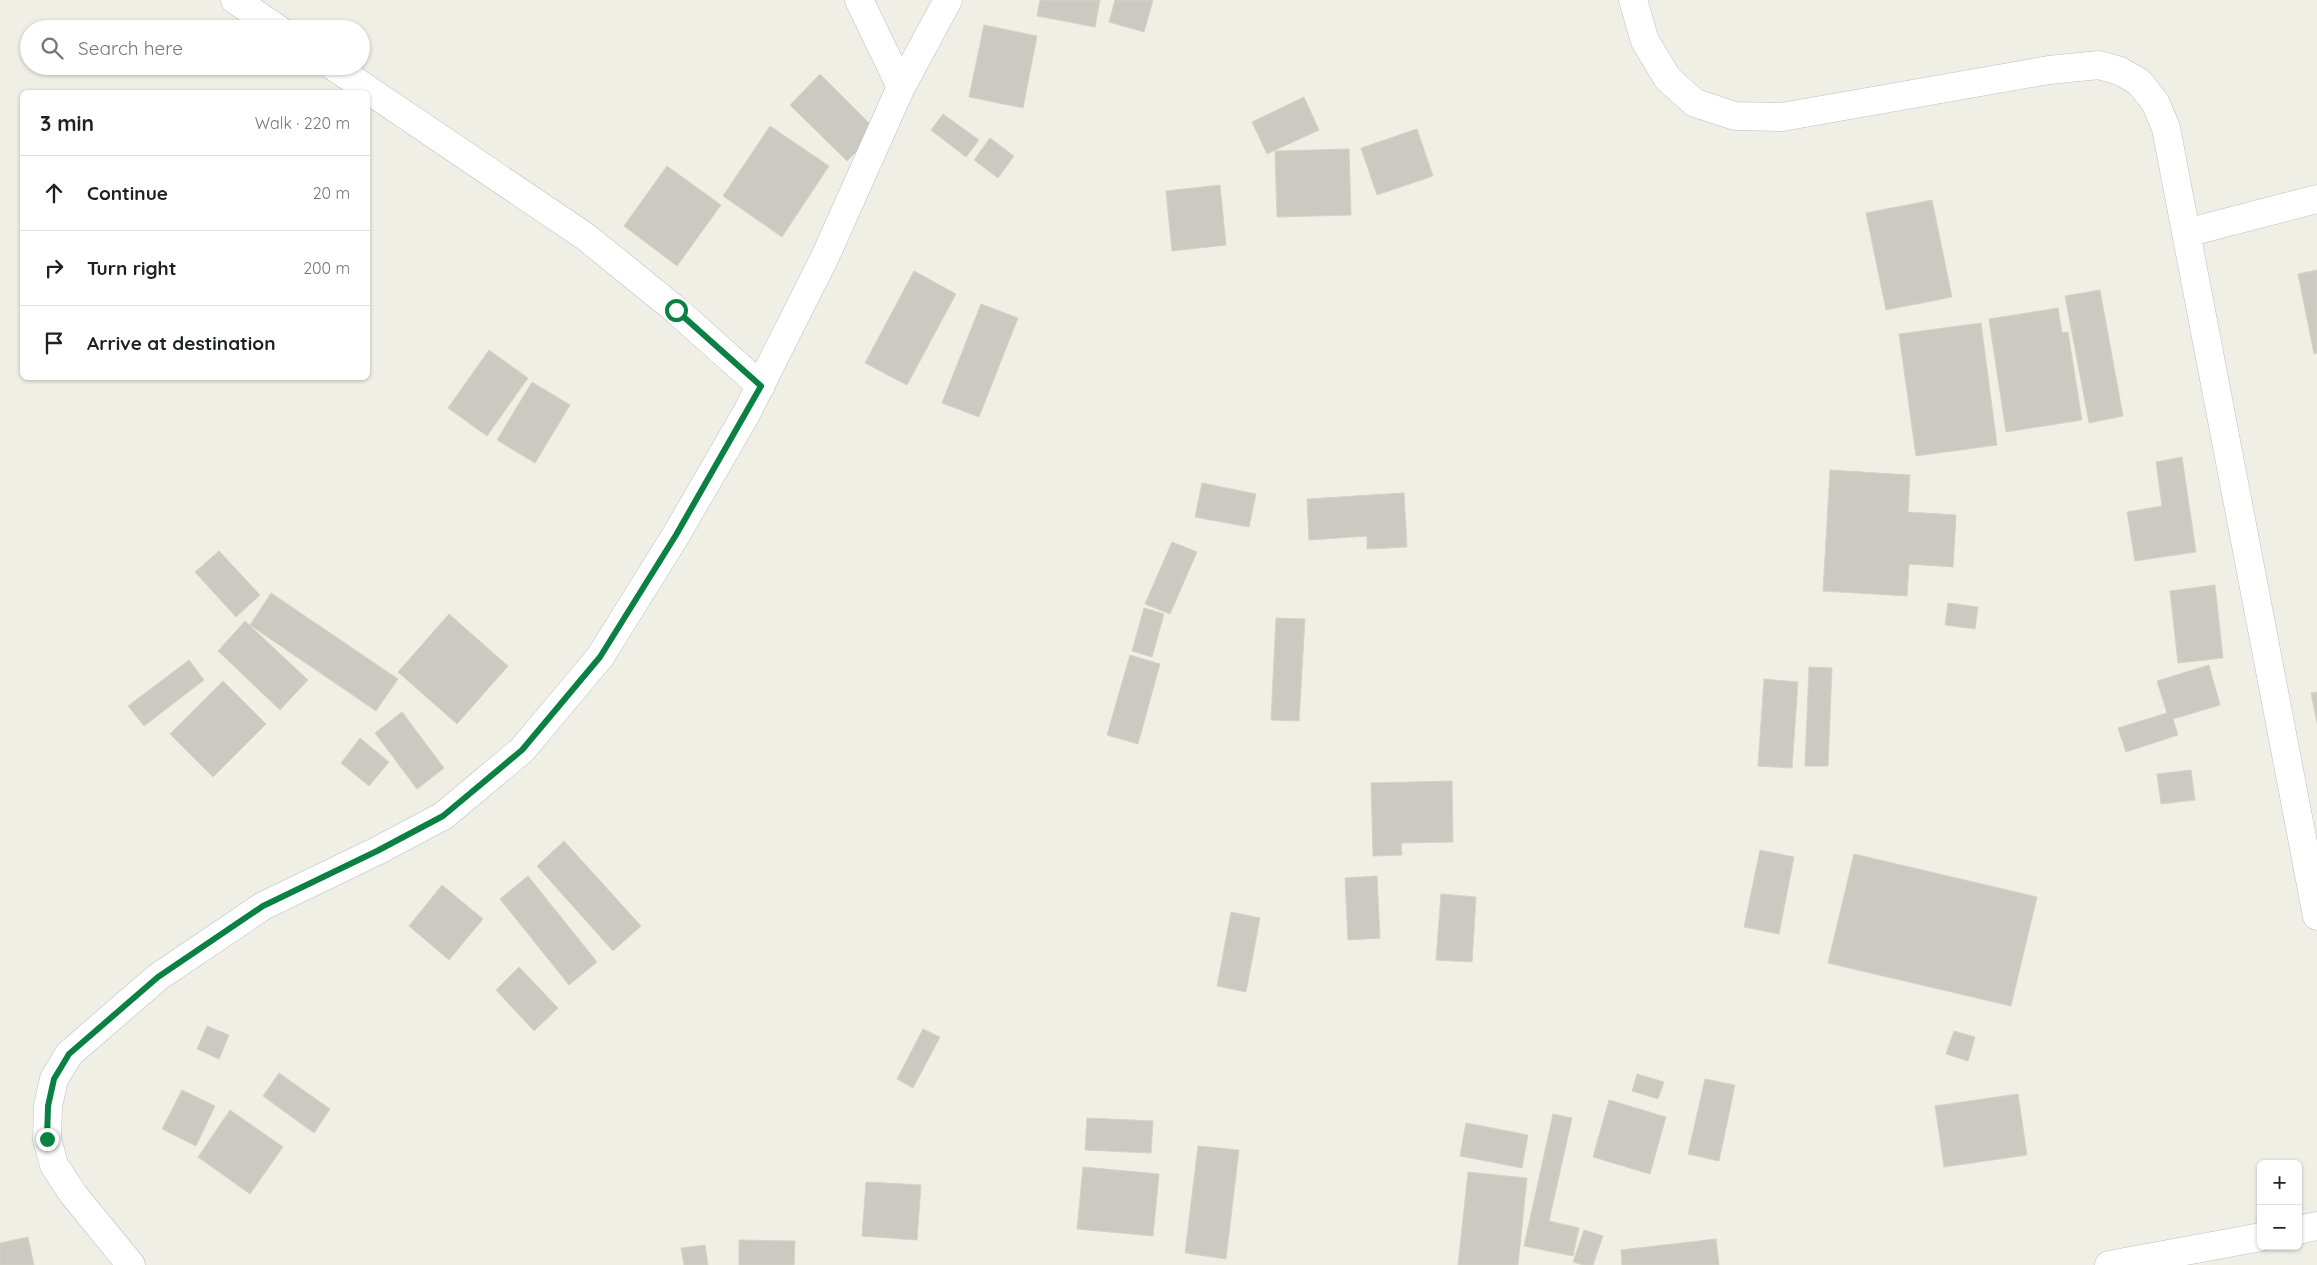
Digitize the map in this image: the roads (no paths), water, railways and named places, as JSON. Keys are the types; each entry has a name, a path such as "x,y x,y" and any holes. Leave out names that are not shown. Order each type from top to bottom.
{"street":[{"path":"235,0 265,20"},
{"path":"859,0 901,87"},
{"path":"131,1265 73,1194 54,1165 47,1139 48,1106 54,1079 69,1054 158,977 255,912 443,816 522,750 600,657 676,535 761,386 825,257 901,87 948,0"},
{"path":"1633,0 1645,41 1668,79 1695,103 1735,116 1782,116 2049,70 2099,64 2120,71 2139,82 2144,88 2154,102 2166,128 2317,916"},
{"path":"346,75 369,90"},
{"path":"370,91 586,237 676,310 761,386"},
{"path":"2186,233 2317,199"},
{"path":"2302,1229 2317,1226"},
{"path":"2109,1265 2257,1237"}]}
